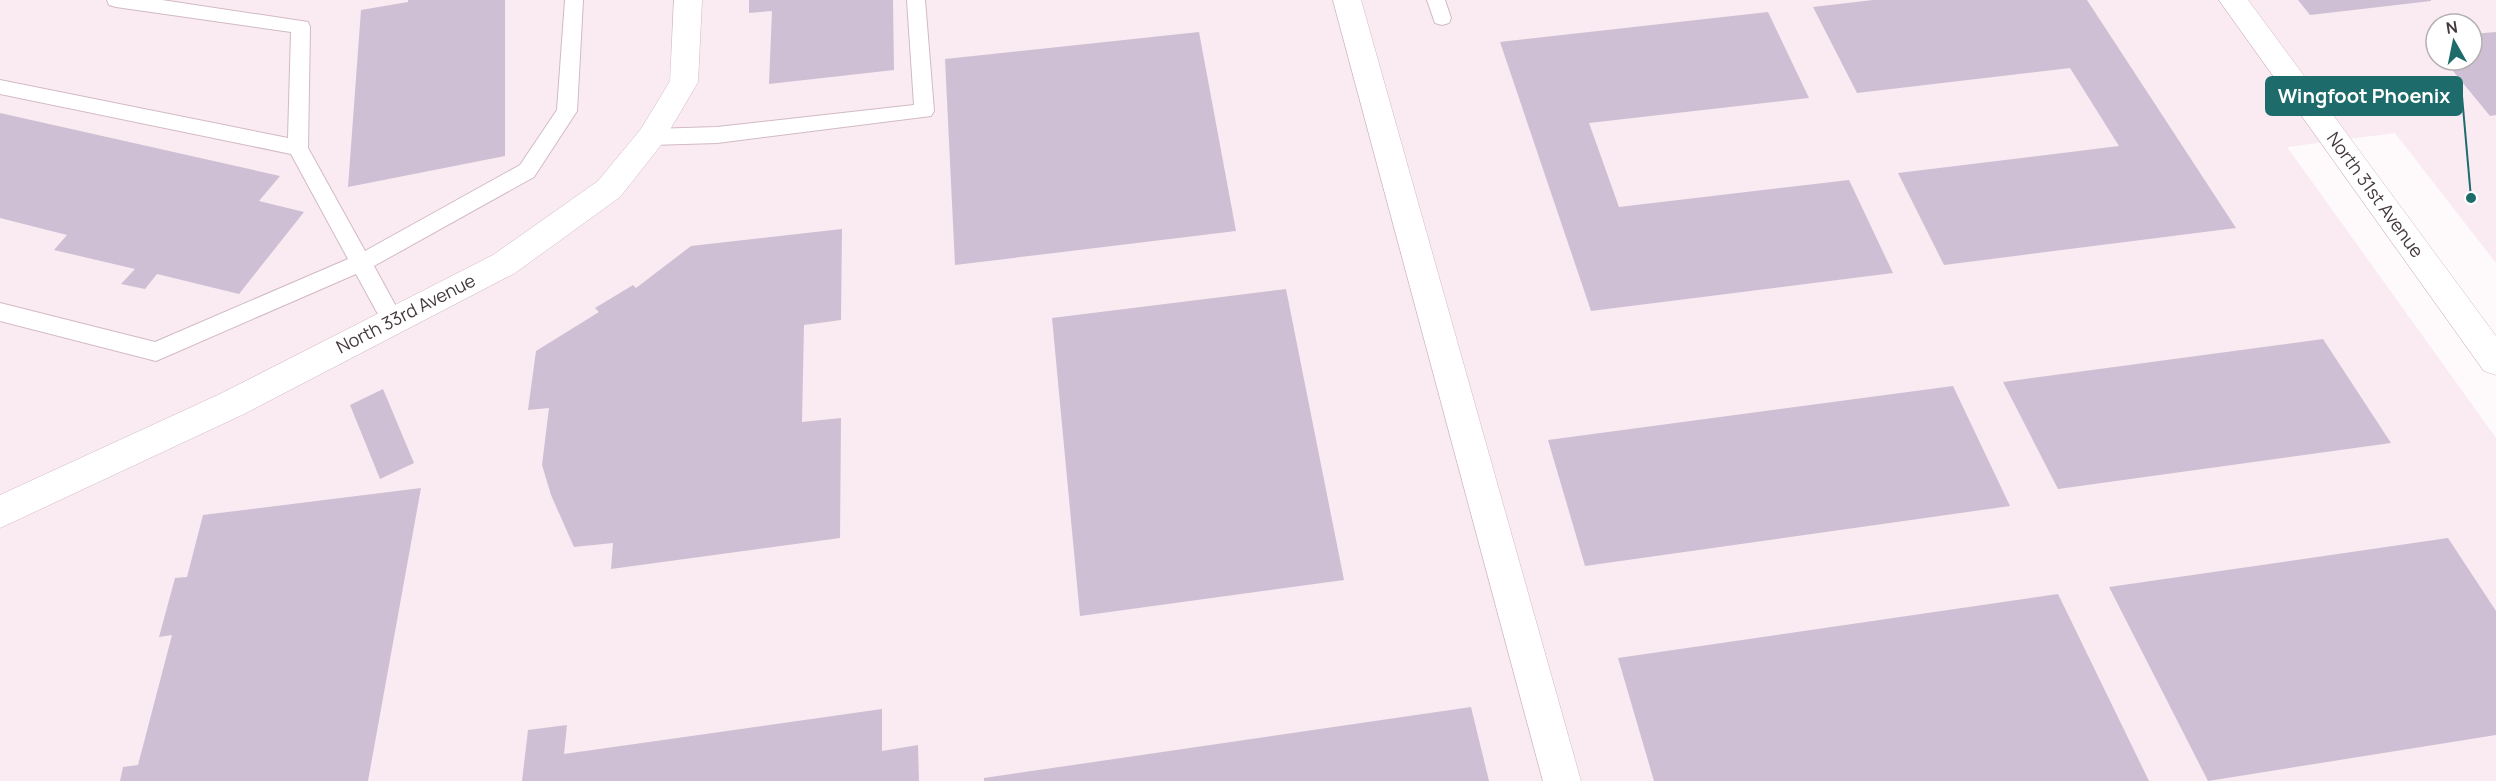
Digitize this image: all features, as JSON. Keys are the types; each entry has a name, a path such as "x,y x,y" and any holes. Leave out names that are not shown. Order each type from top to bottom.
{"street":[{"name":"North 33rd Avenue","path":"0,512 232,404 504,264 609,189 651,137 684,82 688,0"},
{"path":"1347,0 1562,781"},
{"name":"North 31st Avenue","path":"2233,0 2496,361"}],"lane":[{"path":"116,0 300,27 298,148 363,262 393,321"},
{"path":"0,312 156,352 363,262 527,171 567,111 574,0"},
{"path":"651,137 717,135 924,111 916,0"},
{"path":"0,87 298,148"}],"shaded area":[{"path":"0,0 2496,0 2496,263 2395,133 2287,147 2496,438 2496,781 0,781"}],"building":[{"path":"408,0 505,0 505,156 348,187 361,10 408,2"},
{"path":"749,0 893,0 894,70 769,84 772,11 749,13"},
{"path":"1873,0 2087,0 2236,228 1944,265 1898,173 2119,146 2070,68 1857,93 1813,7"},
{"path":"2298,0 2431,0 2431,1 2310,15"},
{"path":"1768,12 1809,98 1589,123 1619,207 1849,180 1893,273 1591,311 1500,42"},
{"path":"1199,32 1236,231 955,265 945,59"},
{"path":"2496,32 2496,115 2490,116 2454,72 2484,72 2484,33"},
{"path":"0,113 280,176 259,201 304,212 239,294 157,274 145,289 121,284 135,269 54,250 67,235 0,218"},
{"path":"842,229 841,320 804,325 802,422 841,418 840,538 611,569 613,543 574,547 551,495 542,465 549,408 528,410 536,351 599,312 595,308 633,285 636,288 691,246"},
{"path":"1286,289 1344,580 1080,616 1052,318"},
{"path":"2323,339 2391,443 2058,489 2003,382"},
{"path":"1953,386 2010,506 1585,566 1548,440"},
{"path":"383,389 414,463 380,479 350,405"},
{"path":"421,488 368,781 120,781 123,767 138,765 172,635 159,637 175,578 187,577 203,515"},
{"path":"2448,538 2496,611 2496,735 2208,781 2109,587"},
{"path":"2058,594 2149,781 1654,781 1618,658"},
{"path":"1471,707 1489,781 984,781 984,778"},
{"path":"882,709 882,751 918,745 919,781 522,781 528,730 567,725 564,754"}],"place":[{"name":"Wingfoot Phoenix","path":"2471,198"}]}
